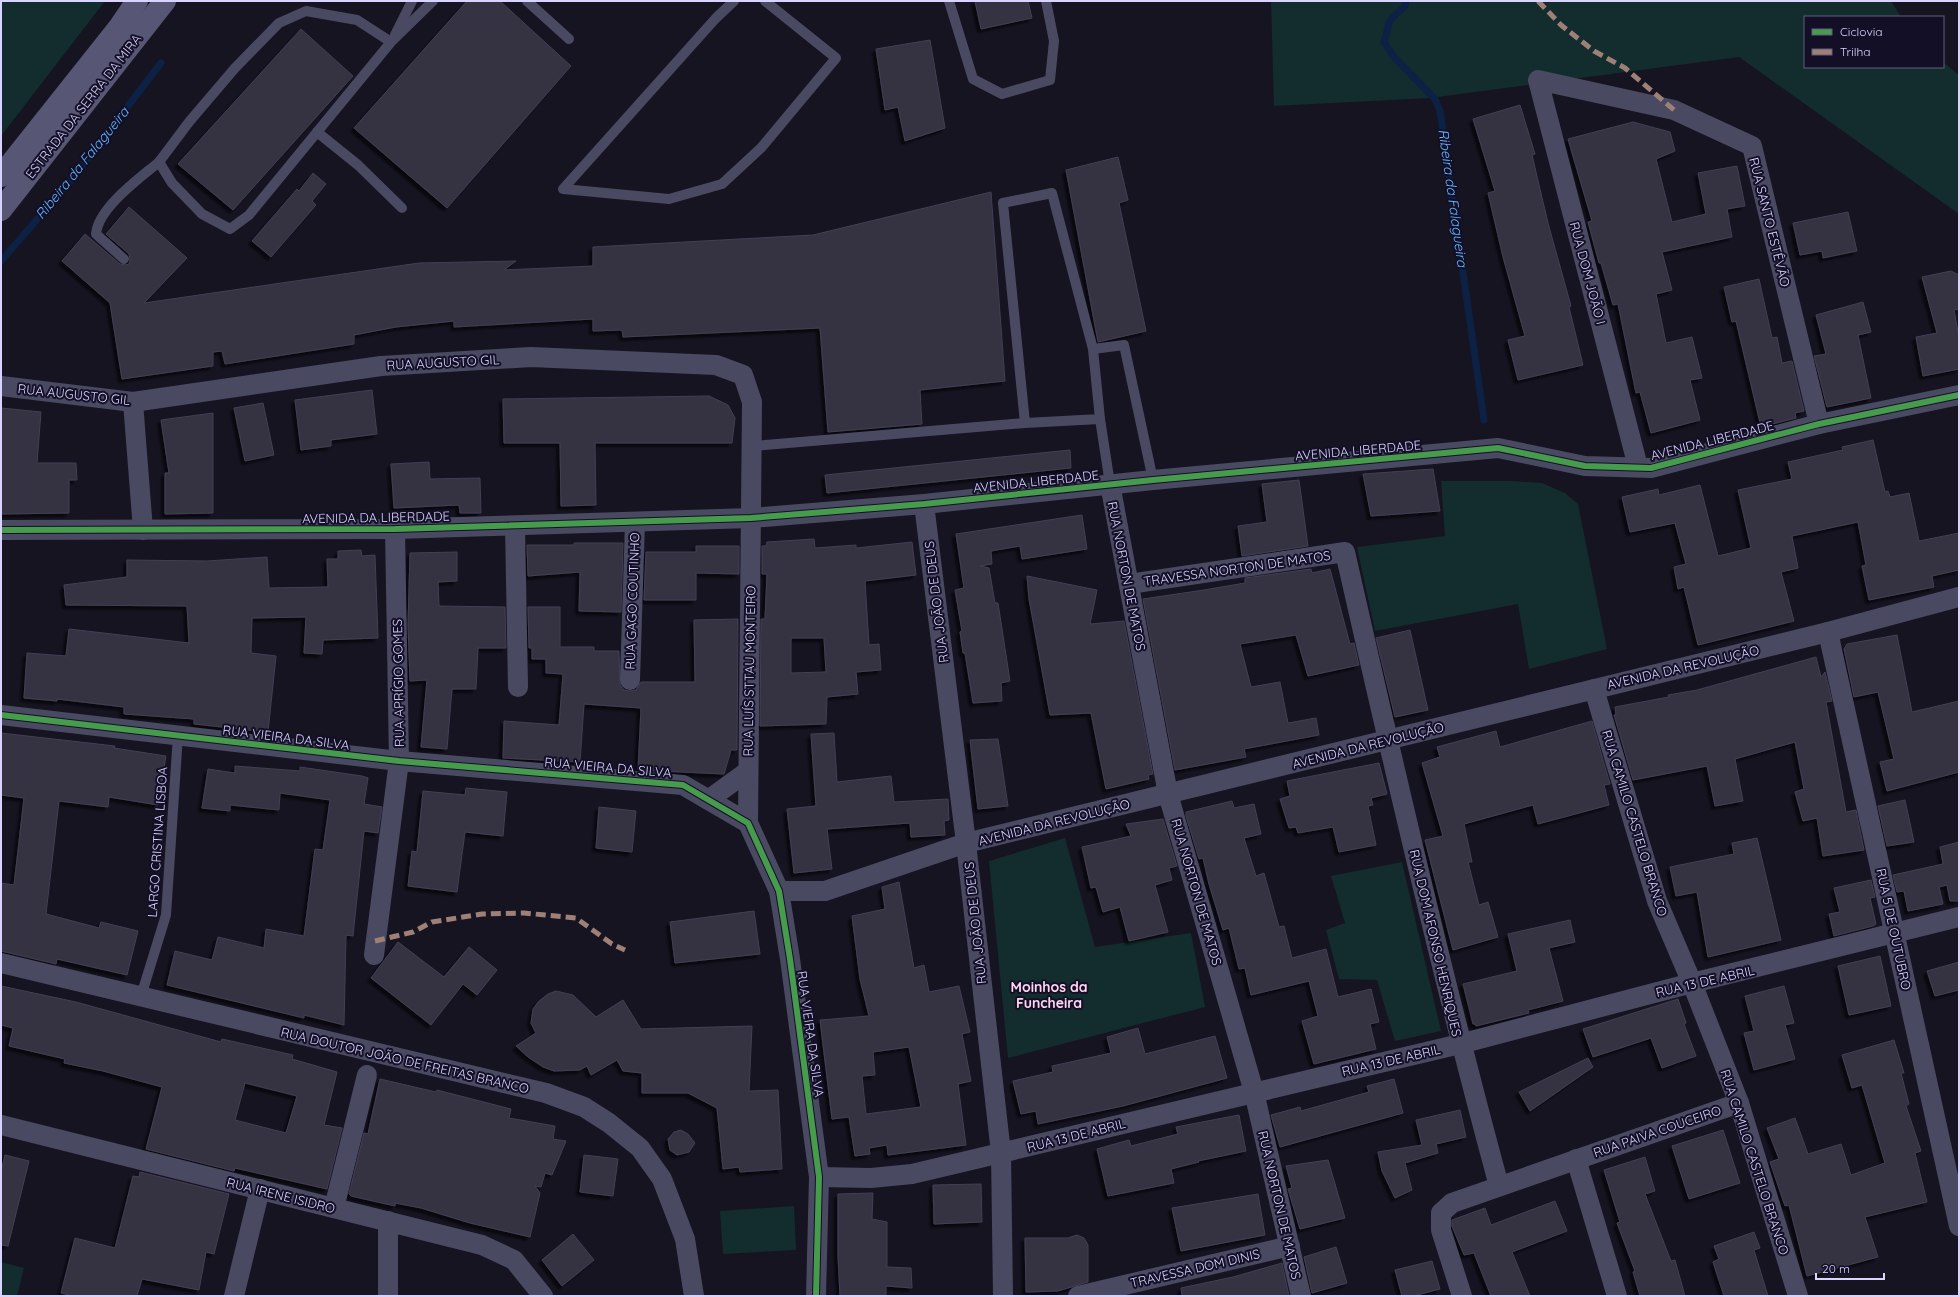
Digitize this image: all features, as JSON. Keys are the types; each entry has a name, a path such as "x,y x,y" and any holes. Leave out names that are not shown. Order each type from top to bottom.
{"street":[{"name":"ESTRADA DA SERRA DA MIRA","path":"1,176 120,26 137,1"},
{"name":"ESTRADA DA SERRA DA MIRA","path":"1,210 165,1"},
{"name":"RUA SANTO ESTÊVÃO","path":"1538,80 1674,110 1752,146 1819,424"},
{"name":"RUA DOM JOÃO I","path":"1538,80 1638,467"},
{"name":"RUA AUGUSTO GIL","path":"1,386 133,402 396,365 531,357 716,365 743,375 752,402 751,518"},
{"name":"AVENIDA LIBERDADE","path":"751,518 924,504 1110,484 1498,448 1584,466 1651,468 1819,424 1959,395"},
{"path":"133,402 142,530"},
{"name":"RUA NORTON DE MATOS","path":"1110,484 1168,794 1254,1092 1301,1296"},
{"name":"RUA JOÃO DE DEUS","path":"924,504 966,843 1001,1153 1003,1296"},
{"name":"AVENIDA DA LIBERDADE","path":"1,530 395,529 751,518"},
{"name":"RUA LUÍS STTAU MONTEIRO","path":"748,823 751,518"},
{"name":"RUA GAGO COUTINHO","path":"630,680 635,522"},
{"path":"514,526 518,687"},
{"name":"RUA APRÍGIO GOMES","path":"374,955 400,761 395,529"},
{"name":"TRAVESSA NORTON DE MATOS","path":"1129,584 1345,552"},
{"name":"RUA DOM AFONSO HENRIQUES","path":"1345,552 1460,1044 1499,1186"},
{"name":"AVENIDA DA REVOLUÇÃO","path":"779,891 825,891 966,843 1388,741 1594,688 1828,632 1959,598"},
{"name":"RUA 5 DE OUTUBRO","path":"1828,632 1959,1226"},
{"name":"RUA CAMILO CASTELO BRANCO","path":"1594,688 1657,900 1692,983 1739,1103 1798,1296"},
{"name":"RUA VIEIRA DA SILVA","path":"1,715 400,761 682,785 748,823 779,891 819,1177 816,1296"},
{"path":"708,800 748,771"},
{"name":"RUA 13 DE ABRIL","path":"819,1177 871,1178 912,1174 1460,1044 1692,983 1959,917"},
{"name":"RUA DOUTOR JOÃO DE FREITAS BRANCO","path":"1,962 546,1093 584,1107 609,1123 640,1148 662,1180 684,1240 694,1296"},
{"path":"334,1208 367,1075"},
{"name":"RUA PAIVA COUCEIRO","path":"1499,1186 1739,1103"},
{"name":"RUA IRENE ISIDRO","path":"1,1125 482,1245 514,1260 543,1296"},
{"name":"RUA PAIVA COUCEIRO","path":"1576,1159 1617,1296"},
{"path":"1462,1296 1441,1230 1441,1213 1452,1203 1499,1186"},
{"path":"234,1296 260,1189"},
{"path":"388,1221 388,1296"},
{"name":"TRAVESSA DOM DINIS","path":"1078,1296 1290,1246"}],"lane":[{"path":"391,42 412,1"},
{"path":"159,162 172,183 202,214 230,229 249,215 391,42 433,1"},
{"path":"527,1 569,39"},
{"path":"734,1 716,18 564,189 669,199 722,184 761,148 836,58 765,1"},
{"path":"949,1 973,78 1002,94 1050,80 1054,41 1046,1"},
{"path":"124,259 96,234 97,225 109,208 136,181 159,162 189,122 235,68 279,23 306,11 357,20 391,42"},
{"path":"317,132 358,165 402,208"},
{"path":"1025,423 1003,203 1052,193 1093,349 1100,419 1110,484"},
{"path":"1093,349 1124,345 1153,480"},
{"path":"752,446 1025,423 1100,419"},
{"name":"LARGO CRISTINA LISBOA","path":"141,996 166,915 178,735"}],"green space":[{"path":"1,1 105,1 1,136"},
{"path":"1271,1 1891,1 1900,16 1804,16 1804,68 1944,68 1944,63 1959,75 1959,214 1739,57 1430,98 1274,106"},
{"path":"1441,481 1513,481 1542,483 1565,493 1578,504 1607,649 1529,669 1518,604 1375,631 1357,547 1445,536"},
{"path":"1065,838 1095,947 1191,933 1205,1007 1008,1058 989,861"},
{"path":"1402,862 1441,1031 1395,1041 1377,980 1339,979 1326,930 1345,923 1331,876"},
{"path":"794,1206 796,1250 723,1254 720,1211"},
{"path":"1,1262 24,1268 17,1296 1,1296"}],"building":[{"path":"467,1 500,1 571,66 447,208 354,128"},
{"path":"975,1 1028,1 1032,18 981,29"},
{"path":"301,29 353,76 233,210 178,164"},
{"path":"930,40 945,128 905,141 898,107 885,110 876,49"},
{"path":"1520,105 1535,154 1532,155 1548,223 1571,306 1569,307 1583,365 1518,380 1508,340 1525,336 1503,257 1488,193 1495,191 1473,119"},
{"path":"1633,122 1670,132 1675,151 1656,159 1672,222 1706,214 1698,173 1737,166 1745,206 1727,209 1732,237 1662,252 1672,290 1656,294 1666,343 1692,337 1702,378 1690,380 1700,420 1651,433 1640,392 1636,393 1618,304 1613,305 1601,263 1599,263 1588,222 1592,221 1568,139"},
{"path":"1118,157 1128,200 1119,203 1146,331 1098,342 1066,170"},
{"path":"313,173 326,184 312,201 316,205 271,257 252,241 297,189 299,191"},
{"path":"991,192 1005,381 920,390 922,424 828,432 820,328 623,337 622,330 593,331 593,319 454,327 454,321 396,327 354,335 354,344 225,364 222,351 213,352 213,366 122,379 110,303 62,261 85,234 120,264 129,264 129,254 106,234 129,207 187,258 144,303 419,263 516,261 504,270 593,266 593,247 813,235"},
{"path":"1848,212 1857,251 1823,258 1822,251 1800,255 1793,223"},
{"path":"1951,271 1959,275 1959,309 1954,310 1959,338 1959,369 1923,376 1916,337 1937,333 1922,277"},
{"path":"1759,279 1772,338 1777,337 1782,363 1792,361 1804,411 1795,413 1796,418 1761,427 1736,321 1732,322 1724,287"},
{"path":"1863,302 1871,332 1858,335 1871,398 1827,407 1814,356 1826,354 1816,315"},
{"path":"372,390 377,434 331,440 331,446 301,450 295,400"},
{"path":"709,396 728,405 735,418 732,443 595,443 596,505 561,506 560,443 504,443 503,399"},
{"path":"263,403 274,455 245,461 234,408"},
{"path":"1,408 41,412 37,463 76,463 77,480 69,480 69,513 1,514"},
{"path":"213,413 213,513 165,514 165,473 169,473 161,420"},
{"path":"1873,440 1885,492 1888,491 1890,497 1909,493 1919,541 1959,533 1959,570 1932,576 1934,587 1869,600 1862,566 1866,565 1858,522 1792,536 1798,568 1781,572 1794,621 1698,645 1684,587 1678,589 1674,567 1686,564 1675,523 1630,532 1622,497 1658,489 1659,495 1700,485 1718,556 1751,548 1738,490 1792,479 1788,462 1843,450 1842,447"},
{"path":"1070,450 1071,468 827,493 825,475"},
{"path":"429,462 430,479 480,478 481,513 460,513 459,505 394,508 391,464"},
{"path":"1433,469 1440,511 1371,516 1363,474"},
{"path":"1299,480 1308,546 1242,556 1238,526 1267,522 1262,484"},
{"path":"1082,515 1087,549 1022,559 1020,546 991,551 992,564 980,566 989,568 995,603 998,603 1010,681 1001,683 1002,701 973,703 965,653 963,653 960,632 962,631 955,590 964,588 956,534"},
{"path":"814,539 815,548 856,545 856,548 912,542 916,575 865,581 869,645 879,644 881,670 856,672 858,694 827,697 826,724 760,726 761,619 765,619 767,574 762,574 762,546 766,546 767,542","holes":["791,638 824,638 826,672 791,673"]},
{"path":"574,543 623,543 621,612 579,611 580,572 528,576 527,545 574,545"},
{"path":"696,546 739,546 739,574 696,573 696,600 644,600 646,552 696,552"},
{"path":"361,550 362,556 375,555 378,638 323,640 322,654 304,653 306,617 252,618 251,653 276,656 268,732 194,724 194,719 124,714 124,707 57,699 57,701 24,698 27,653 66,656 69,629 189,643 187,606 66,605 64,585 127,577 127,560 207,561 267,557 269,588 328,587 327,559 338,559 338,551"},
{"path":"457,552 457,581 438,582 439,606 505,607 506,648 478,648 476,689 452,689 447,749 421,747 427,680 410,681 408,625 410,553"},
{"path":"1311,569 1312,573 1330,569 1350,644 1354,643 1359,665 1308,676 1296,635 1240,644 1251,687 1280,682 1288,723 1316,718 1319,735 1244,749 1246,757 1175,770 1143,599 1245,583 1245,578"},
{"path":"1027,576 1097,590 1090,624 1124,621 1153,774 1148,775 1149,779 1106,789 1091,713 1050,715 1029,599"},
{"path":"528,607 560,607 560,647 594,647 594,651 619,651 620,685 624,690 629,691 636,690 641,682 695,682 694,620 738,619 737,750 731,750 724,774 638,770 641,708 584,704 580,762 503,758 504,721 559,725 563,674 546,673 546,659 532,659 532,648 529,648"},
{"path":"1410,630 1428,710 1395,717 1376,638"},
{"path":"1897,635 1912,712 1959,701 1959,772 1887,791 1880,762 1894,759 1878,692 1854,697 1844,649 1847,644"},
{"path":"1816,657 1821,677 1825,672 1832,701 1826,702 1846,812 1856,810 1864,850 1823,856 1817,818 1803,821 1795,792 1804,789 1795,742 1735,759 1743,801 1715,806 1707,766 1633,780 1614,715 1616,715 1615,707 1669,697 1668,695 1697,690"},
{"path":"1592,721 1610,784 1604,785 1609,805 1538,824 1533,805 1464,824 1472,862 1468,862 1479,905 1488,902 1498,937 1453,950 1425,840 1443,836 1422,763 1440,757 1437,747 1496,731 1500,747"},
{"path":"1,733 115,746 114,748 166,756 158,805 109,797 108,807 59,801 46,914 99,928 101,922 138,931 127,975 57,959 56,964 1,951 1,883 14,885 24,798 1,795"},
{"path":"834,733 837,782 891,776 894,802 948,799 949,820 944,821 945,835 911,837 910,823 827,829 832,869 794,873 787,809 816,806 811,734"},
{"path":"998,739 1008,806 978,809 970,740"},
{"path":"1379,763 1387,794 1371,798 1373,805 1368,806 1376,845 1339,852 1333,827 1298,833 1296,827 1289,828 1280,799 1290,796 1287,781"},
{"path":"235,766 300,771 300,767 362,776 368,778 364,804 382,807 378,833 364,831 353,936 346,935 344,1025 304,1015 304,1018 167,985 175,951 212,960 218,937 264,948 266,929 304,936 315,849 323,850 330,800 280,793 279,810 230,805 230,811 202,808 208,769 235,773"},
{"path":"466,788 507,792 503,836 465,832 457,892 408,886 412,851 417,852 423,791 465,795"},
{"path":"1905,800 1914,842 1887,846 1878,806"},
{"path":"1232,801 1234,808 1254,804 1261,834 1244,838 1256,876 1264,873 1279,927 1284,926 1292,958 1326,949 1338,997 1371,989 1379,1022 1370,1024 1376,1049 1314,1064 1302,1021 1318,1016 1309,981 1251,995 1245,968 1239,969 1229,928 1223,930 1203,858 1199,859 1186,816 1186,812"},
{"path":"599,807 636,811 632,852 596,848"},
{"path":"1163,819 1177,866 1169,868 1172,880 1155,885 1168,932 1129,941 1120,907 1103,912 1096,887 1091,888 1082,847 1131,836 1126,824"},
{"path":"1757,838 1781,940 1708,957 1697,892 1676,896 1670,867 1734,854 1732,843"},
{"path":"1959,842 1959,901 1950,901 1947,885 1939,887 1943,904 1908,911 1904,891 1897,892 1893,875 1943,864 1940,847"},
{"path":"1871,880 1875,897 1870,898 1876,924 1834,936 1829,914 1840,912 1834,888"},
{"path":"899,882 914,968 924,965 929,992 959,986 970,1032 962,1034 971,1081 958,1084 966,1145 888,1155 887,1145 869,1148 870,1154 855,1156 849,1117 832,1119 820,1020 869,1016 860,979 852,916 885,909 882,887","holes":["909,1047 921,1107 866,1114 862,1076 875,1075 873,1052"]},
{"path":"754,911 760,954 675,963 670,922"},
{"path":"1570,920 1575,942 1549,948 1563,1001 1528,1010 1529,1013 1476,1026 1473,1024 1463,984 1517,971 1508,934"},
{"path":"398,942 444,977 469,947 497,970 477,995 463,984 431,1025 371,978"},
{"path":"1880,956 1891,1006 1849,1015 1838,966"},
{"path":"1959,962 1959,990 1935,996 1927,971"},
{"path":"1,986 76,1002 221,1042 222,1039 293,1055 292,1059 337,1072 324,1125 342,1128 327,1189 235,1168 234,1171 146,1149 162,1087 103,1071 64,1063 65,1059 9,1046 13,1028 1,1025","holes":["245,1083 297,1096 286,1133 235,1120"]},
{"path":"1784,986 1794,1023 1785,1025 1795,1059 1754,1070 1744,1033 1754,1031 1745,996"},
{"path":"556,991 573,995 596,1017 623,1000 641,1029 752,1026 749,1091 778,1090 782,1169 740,1172 739,1167 723,1169 717,1108 688,1093 642,1093 642,1073 623,1071 617,1060 591,1075 587,1066 580,1070 554,1071 543,1067 528,1057 516,1046 536,1033 531,1023 533,1009 539,1001 548,994"},
{"path":"1678,999 1686,1023 1684,1024 1696,1056 1662,1068 1651,1038 1593,1057 1583,1029"},
{"path":"1138,1028 1145,1054 1215,1036 1227,1078 1123,1106 1038,1124 1036,1111 1021,1114 1013,1081 1053,1072 1052,1066 1111,1053 1107,1037"},
{"path":"1894,1040 1904,1073 1901,1073 1909,1104 1906,1106 1921,1151 1915,1153 1927,1202 1865,1217 1878,1257 1807,1276 1789,1205 1785,1206 1770,1162 1779,1159 1767,1128 1795,1118 1808,1154 1841,1144 1851,1175 1885,1163 1862,1085 1852,1088 1842,1055"},
{"path":"1588,1058 1593,1067 1530,1111 1519,1092"},
{"path":"380,1079 436,1092 437,1090 511,1109 509,1118 555,1126 553,1139 566,1141 552,1175 545,1173 541,1187 535,1186 540,1193 530,1237 470,1223 421,1208 395,1203 395,1206 351,1196 349,1194 364,1133 368,1134"},
{"path":"1394,1079 1403,1113 1280,1147 1271,1115 1300,1107 1301,1111 1369,1092 1367,1086"},
{"path":"1460,1110 1466,1137 1436,1144 1438,1153 1405,1163 1412,1190 1395,1198 1382,1171 1378,1152 1422,1145 1416,1120"},
{"path":"1239,1115 1246,1151 1198,1161 1199,1162 1171,1169 1174,1183 1108,1196 1097,1149 1129,1140 1131,1146 1178,1134 1176,1127"},
{"path":"681,1130 688,1134 695,1143 689,1152 677,1155 670,1150 668,1139 674,1132"},
{"path":"1723,1130 1740,1183 1689,1199 1672,1146"},
{"path":"5,1155 29,1161 8,1246 1,1245 1,1172"},
{"path":"584,1155 618,1159 613,1196 580,1192"},
{"path":"1645,1157 1655,1191 1645,1194 1671,1261 1675,1260 1685,1296 1640,1296 1633,1272 1635,1271 1617,1223 1620,1222 1604,1170"},
{"path":"1328,1160 1345,1218 1300,1229 1288,1189 1292,1188 1286,1166"},
{"path":"140,1172 229,1194 214,1254 206,1252 199,1290 142,1279 137,1296 73,1296 61,1293 75,1238 115,1248 133,1176 139,1177"},
{"path":"981,1184 982,1222 934,1224 933,1185"},
{"path":"873,1193 872,1219 887,1222 887,1267 911,1268 912,1288 886,1286 886,1296 840,1296 838,1256 838,1194"},
{"path":"1258,1194 1265,1235 1181,1251 1172,1208"},
{"path":"1555,1201 1567,1231 1512,1252 1530,1296 1491,1296 1474,1253 1464,1255 1452,1226 1452,1220 1485,1208 1491,1225"},
{"path":"1754,1232 1760,1248 1754,1250 1768,1296 1724,1296 1713,1262 1719,1259 1714,1246"},
{"path":"573,1234 594,1260 562,1286 542,1260"},
{"path":"1077,1235 1084,1238 1088,1245 1088,1282 1058,1291 1026,1292 1025,1238 1068,1238"},
{"path":"1336,1247 1347,1283 1312,1293 1304,1257"},
{"path":"1432,1261 1440,1289 1413,1296 1402,1296 1395,1270"},
{"path":"1282,1263 1289,1296 1182,1296 1181,1288 1233,1277"}],"waterway":[{"name":"Ribeira da Falagueira","path":"1406,1 1405,6 1390,20 1384,42 1394,57 1435,99 1440,111 1484,420"},
{"name":"Ribeira da Falagueira","path":"1,261 71,180 161,63"}],"marked path":[{"path":"1538,1 1561,25 1594,51 1625,68 1674,110"},
{"path":"375,941 413,932 432,922 482,914 524,913 576,918 612,944 625,950"}],"cycle path":[{"path":"1,530 395,529 751,518 924,504 1153,480 1498,448 1585,466 1651,468 1819,424 1959,395"},
{"path":"1,715 399,761 683,785 748,823 779,891 790,959 819,1177 816,1296"}],"district":[{"name":"Moinhos da Funcheira","path":"1049,996"}]}
